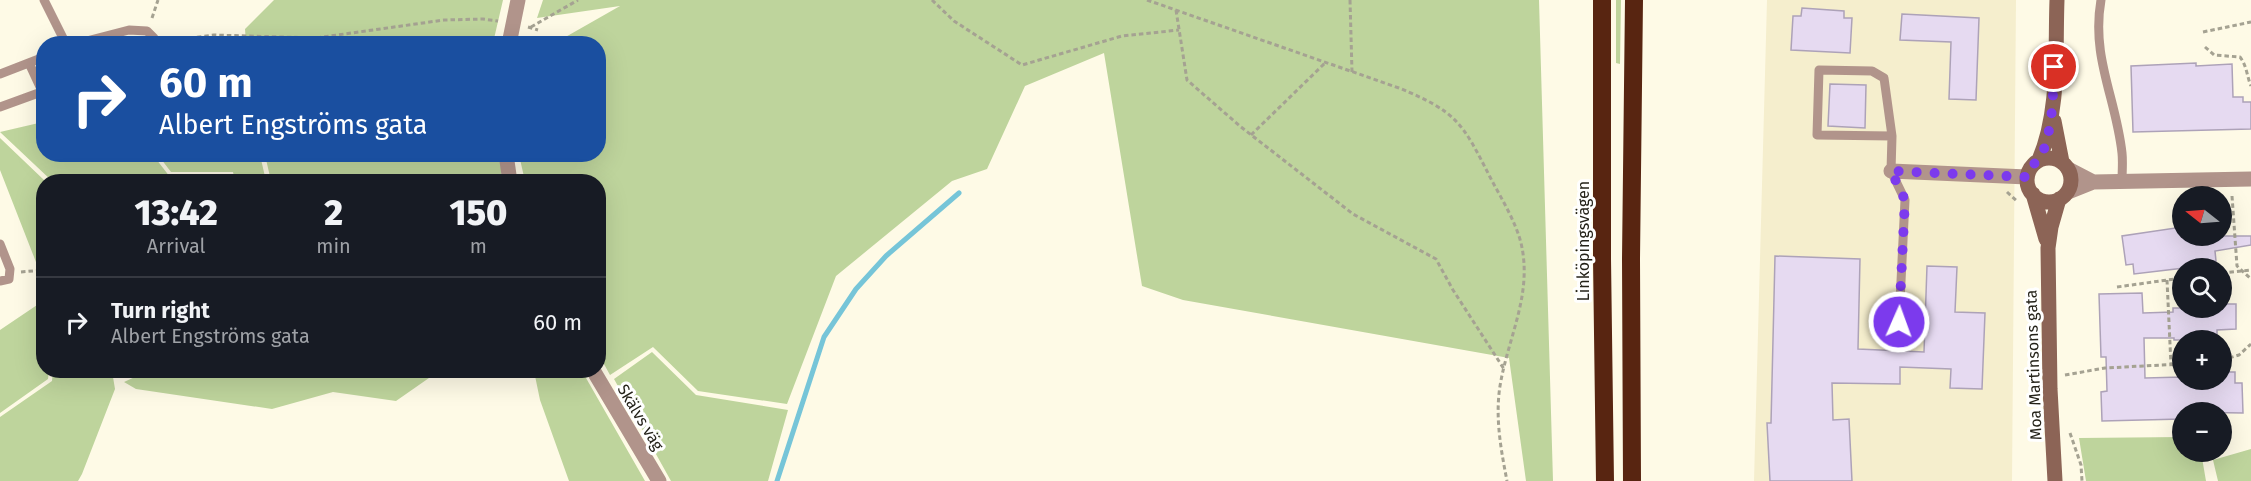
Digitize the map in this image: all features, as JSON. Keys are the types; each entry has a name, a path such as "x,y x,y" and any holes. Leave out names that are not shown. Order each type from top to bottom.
{"highway":[{"name":"Linköpingsvägen","path":"1602,0 1605,481"},
{"path":"1632,481 1631,259 1634,0"}],"street":[{"path":"511,36 518,0"},
{"path":"2058,0 2052,112 2046,144 2039,160 2031,167 2027,177 2027,183 2033,194 2042,201 2093,182 2251,179"},
{"path":"2052,112 2065,166 2071,181 2063,195"},
{"path":"2039,160 2051,158 2093,182"},
{"path":"1891,171 2027,177"},
{"name":"Moa Martinsons gata","path":"2033,194 2048,248"},
{"name":"Moa Martinsons gata","path":"2055,481 2050,389 2048,248 2051,227 2063,195"},
{"name":"Skälvs väg","path":"598,378 659,481"}],"lane":[{"path":"44,0 62,36"},
{"path":"2102,0 2098,22 2098,43 2122,153 2122,181"},
{"path":"106,36 129,30 148,36"},
{"path":"0,74 36,60"},
{"path":"29,63 36,77"},
{"path":"1892,136 1817,135 1819,69 1872,71 1884,78 1892,136 1891,171 1905,200 1899,322"},
{"path":"0,107 36,94"},
{"path":"0,244 10,269 9,279 0,281"}],"path":[{"path":"151,36 158,0"},
{"path":"530,28 578,0"},
{"path":"932,0 954,21 1022,65 1122,36 1179,30"},
{"path":"1147,0 1353,72 1438,105 1462,126 1473,141 1515,225 1521,243 1524,265 1524,287 1520,313 1504,369 1498,404 1498,425 1507,481"},
{"path":"1350,0 1353,72"},
{"path":"1176,10 1187,80 1251,135 1353,214 1436,259 1453,290 1504,369"},
{"path":"330,36 444,20 483,19 538,30"},
{"path":"2203,32 2251,22"},
{"path":"207,36 248,36"},
{"path":"2205,47 2214,55 2240,57 2245,63 2246,75 2251,86"},
{"path":"1251,135 1325,63"},
{"path":"2230,179 2237,266 2251,279"},
{"path":"10,269 22,272 36,271"},
{"path":"2232,272 2251,270"},
{"path":"2118,287 2172,279"},
{"path":"2063,375 2105,368 2171,365 2167,280"},
{"path":"2232,357 2239,355 2251,344"},
{"path":"2070,432 2081,465 2082,481"}],"shaded area":[{"path":"1767,0 2016,0 2012,481 1754,481"}],"green space":[{"path":"274,0 503,0 495,36 246,36 245,29"},
{"path":"543,0 1539,0 1553,481 1526,481 1509,358 1183,300 1142,286 1104,53 1025,86 987,169 952,181 836,276 787,404 698,391 653,347 610,375 606,368 606,174 523,174 521,162 606,162 606,36 567,36 620,6 537,18"},
{"path":"1616,0 1621,0 1620,64 1616,63"},
{"path":"36,124 36,162 158,162 168,174 45,174 0,132"},
{"path":"0,138 38,174 36,262 0,170"},
{"path":"163,162 262,162 264,174 233,174 233,172 171,172"},
{"path":"267,162 501,162 501,174 269,174"},
{"path":"36,306 36,378 48,378 0,413 0,330"},
{"path":"652,352 696,395 788,410 768,481 671,481 614,379"},
{"path":"52,378 113,378 115,389 82,474 78,481 0,481 0,417 52,381"},
{"path":"133,378 429,378 396,401 333,392 272,409 136,389 124,382"},
{"path":"535,378 586,378 645,481 569,481 540,400"},
{"path":"2172,437 2172,462 2203,462 2206,481 2086,481 2079,438"},
{"path":"2251,449 2251,481 2218,481 2213,462 2232,462 2232,454"}],"building":[{"path":"1802,8 1844,11 1844,18 1852,18 1850,53 1791,50 1793,16 1801,16"},
{"path":"1902,14 1979,18 1976,100 1949,99 1951,42 1900,40"},
{"path":"2196,63 2196,66 2232,64 2233,97 2243,97 2243,102 2251,102 2251,129 2133,132 2131,66"},
{"path":"1830,84 1866,85 1865,128 1828,126"},
{"path":"2172,228 2172,246 2232,246 2232,236 2251,236 2251,245 2215,251 2216,258 2172,258 2172,269 2134,274 2133,264 2126,265 2122,236"},
{"path":"1775,256 1860,259 1858,349 1924,352 1927,266 1957,267 1955,312 1985,313 1982,389 1950,388 1951,369 1900,367 1900,384 1832,383 1833,420 1849,419 1852,481 1770,481 1767,423 1771,423"},
{"path":"2142,293 2143,313 2172,312 2172,318 2232,318 2232,304 2236,304 2236,329 2172,330 2172,338 2144,338 2145,378 2172,377 2172,390 2232,390 2232,372 2235,372 2235,383 2242,383 2243,413 2232,413 2232,402 2172,402 2172,419 2102,421 2101,392 2107,391 2106,357 2101,357 2099,294"}],"waterway":[{"path":"777,481 824,337 856,289 886,256 959,193"}],"route":[{"path":"1899,322 1905,200 1891,171 2027,177 2031,167 2039,160 2046,144 2052,112 2054,67"}]}
